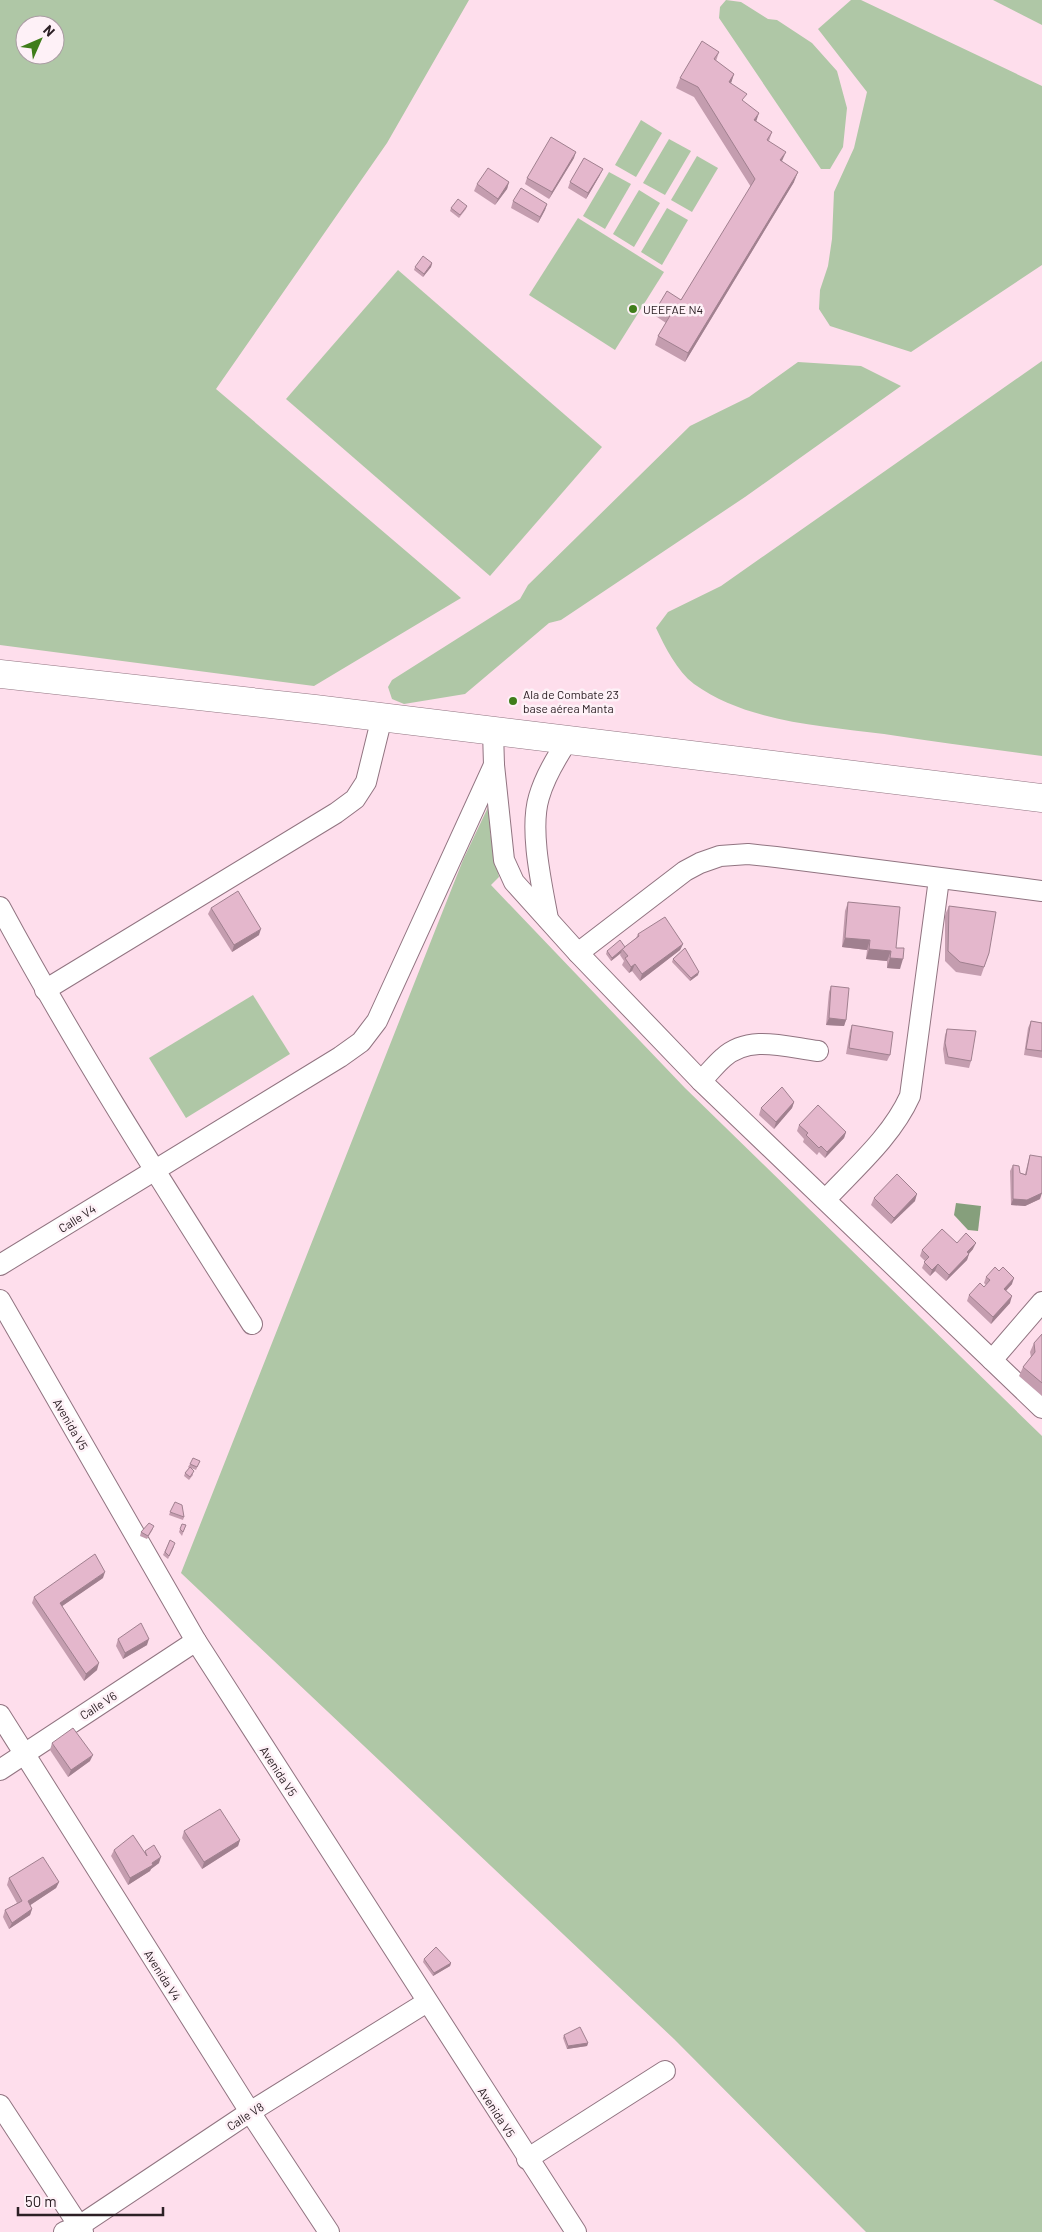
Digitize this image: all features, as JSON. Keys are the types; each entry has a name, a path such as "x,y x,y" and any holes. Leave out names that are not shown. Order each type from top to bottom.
{"street":[{"path":"0,674 382,717 1042,798"},
{"path":"45,990 336,813 355,799 366,782 382,717"},
{"path":"493,731 494,765 504,860 514,882 578,953 701,1081 1042,1408"},
{"path":"549,921 541,881 537,843 538,799 551,765 568,740"},
{"name":"Calle V4","path":"0,1265 340,1057 361,1042 377,1020 494,765"},
{"path":"578,953 685,871 720,856 748,854 939,879 1042,890"},
{"path":"826,1199 887,1134 901,1115 910,1096 939,879"},
{"path":"0,907 45,990 154,1170 252,1324"},
{"path":"701,1081 724,1057 740,1047 752,1043 818,1051"},
{"name":"Avenida V5","path":"0,1300 196,1641 527,2159 576,2232"},
{"path":"992,1360 1042,1302"},
{"name":"Calle V6","path":"0,1770 196,1641"},
{"name":"Avenida V4","path":"0,1715 250,2112 328,2232"},
{"name":"Calle V8","path":"76,2230 250,2112 427,2002"},
{"path":"527,2159 666,2070"},
{"path":"0,2105 76,2230"}],"shaded area":[{"path":"0,0 469,0 387,143 216,389 461,598 314,686 0,645"},
{"path":"726,0 741,2 768,19 777,20 812,43 837,71 847,108 843,147 830,169 821,169 719,18 720,7"},
{"path":"851,0 861,0 1042,86 1042,265 911,352 830,326 819,309 820,290 828,266 832,239 834,192 854,148 867,92 818,29"},
{"path":"993,0 1042,0 1042,25"},
{"path":"641,120 662,133 636,177 615,165"},
{"path":"669,139 691,151 665,195 643,183"},
{"path":"697,156 718,168 692,212 671,200"},
{"path":"609,172 631,184 605,229 583,216"},
{"path":"639,190 660,203 634,247 613,234"},
{"path":"667,208 688,220 662,265 641,252"},
{"path":"578,218 664,272 615,350 529,295"},
{"path":"398,270 602,447 490,576 286,399"},
{"path":"1042,361 1042,756 785,720 737,707 715,697 688,679 667,651 656,628 668,612 721,586"},
{"path":"798,362 861,366 901,386 745,497 561,620 549,623 465,694 404,704 392,699 388,687 392,680 520,599 528,585 690,426 749,397"},
{"path":"490,803 490,832 499,877 491,885 685,1088 1042,1436 1042,2232 866,2232 674,2039 181,1573 463,860"},
{"path":"253,995 290,1054 186,1118 149,1058"},
{"path":"956,1203 981,1206 978,1231 968,1230 954,1215"}],"building":[{"path":"702,41 719,52 714,59 734,74 729,82 747,94 742,100 759,113 754,120 772,132 767,140 786,152 780,160 798,172 688,353 658,336 671,314 658,306 667,291 681,300 755,179 698,87 680,78"},
{"path":"551,137 576,152 552,192 527,178"},
{"path":"584,158 603,169 588,193 570,182"},
{"path":"488,168 509,182 498,199 477,184"},
{"path":"521,188 547,204 540,217 513,201"},
{"path":"458,199 467,206 460,215 451,208"},
{"path":"423,256 432,263 424,274 415,267"},
{"path":"238,891 261,929 234,945 211,908"},
{"path":"848,902 900,907 896,948 904,948 903,959 890,958 891,951 869,949 870,940 845,938"},
{"path":"949,906 996,912 989,953 984,967 960,962 948,951"},
{"path":"665,917 683,944 642,974 635,964 631,967 625,958 628,956 622,949 639,936 638,934"},
{"path":"620,940 625,947 612,958 607,951"},
{"path":"685,948 699,972 691,978 673,959"},
{"path":"831,986 849,988 846,1020 829,1018"},
{"path":"1031,1021 1042,1023 1042,1051 1026,1049"},
{"path":"852,1025 893,1032 890,1055 849,1048"},
{"path":"947,1029 976,1031 971,1061 948,1057 945,1043"},
{"path":"782,1087 794,1102 776,1122 761,1108"},
{"path":"818,1105 846,1132 827,1152 821,1146 819,1148 806,1135 808,1133 799,1125"},
{"path":"1030,1155 1042,1157 1042,1193 1027,1200 1013,1199 1013,1165 1019,1166 1020,1173 1026,1175"},
{"path":"897,1174 917,1194 894,1218 874,1198"},
{"path":"942,1229 957,1243 966,1233 976,1243 967,1252 969,1254 949,1275 938,1264 932,1270 924,1262 929,1257 922,1250"},
{"path":"995,1267 999,1271 1003,1267 1014,1278 1004,1289 1012,1296 993,1317 969,1295 980,1283 984,1287 990,1280 986,1277"},
{"path":"1042,1334 1042,1383 1023,1367 1035,1352 1034,1343"},
{"path":"193,1458 200,1461 197,1467 190,1464"},
{"path":"190,1467 194,1471 190,1477 185,1473"},
{"path":"175,1502 182,1505 184,1517 170,1512"},
{"path":"149,1523 154,1526 148,1536 141,1532"},
{"path":"182,1524 186,1525 183,1532 180,1529"},
{"path":"170,1540 175,1543 169,1556 165,1552"},
{"path":"95,1554 105,1572 60,1603 99,1663 86,1674 34,1597"},
{"path":"141,1623 149,1639 125,1653 118,1639"},
{"path":"73,1728 93,1755 71,1770 52,1743"},
{"path":"220,1809 240,1840 204,1862 184,1831"},
{"path":"133,1835 147,1856 145,1851 154,1845 161,1857 152,1863 153,1865 130,1878 114,1850"},
{"path":"43,1857 59,1882 28,1901 32,1909 12,1923 5,1910 22,1901 9,1878"},
{"path":"436,1947 451,1963 434,1973 424,1959"},
{"path":"580,2027 588,2043 568,2046 564,2035"}],"place":[{"name":"UEEFAE N4","path":"633,309"},
{"name":"Ala de Combate 23 base aérea Manta","path":"513,701"}]}
